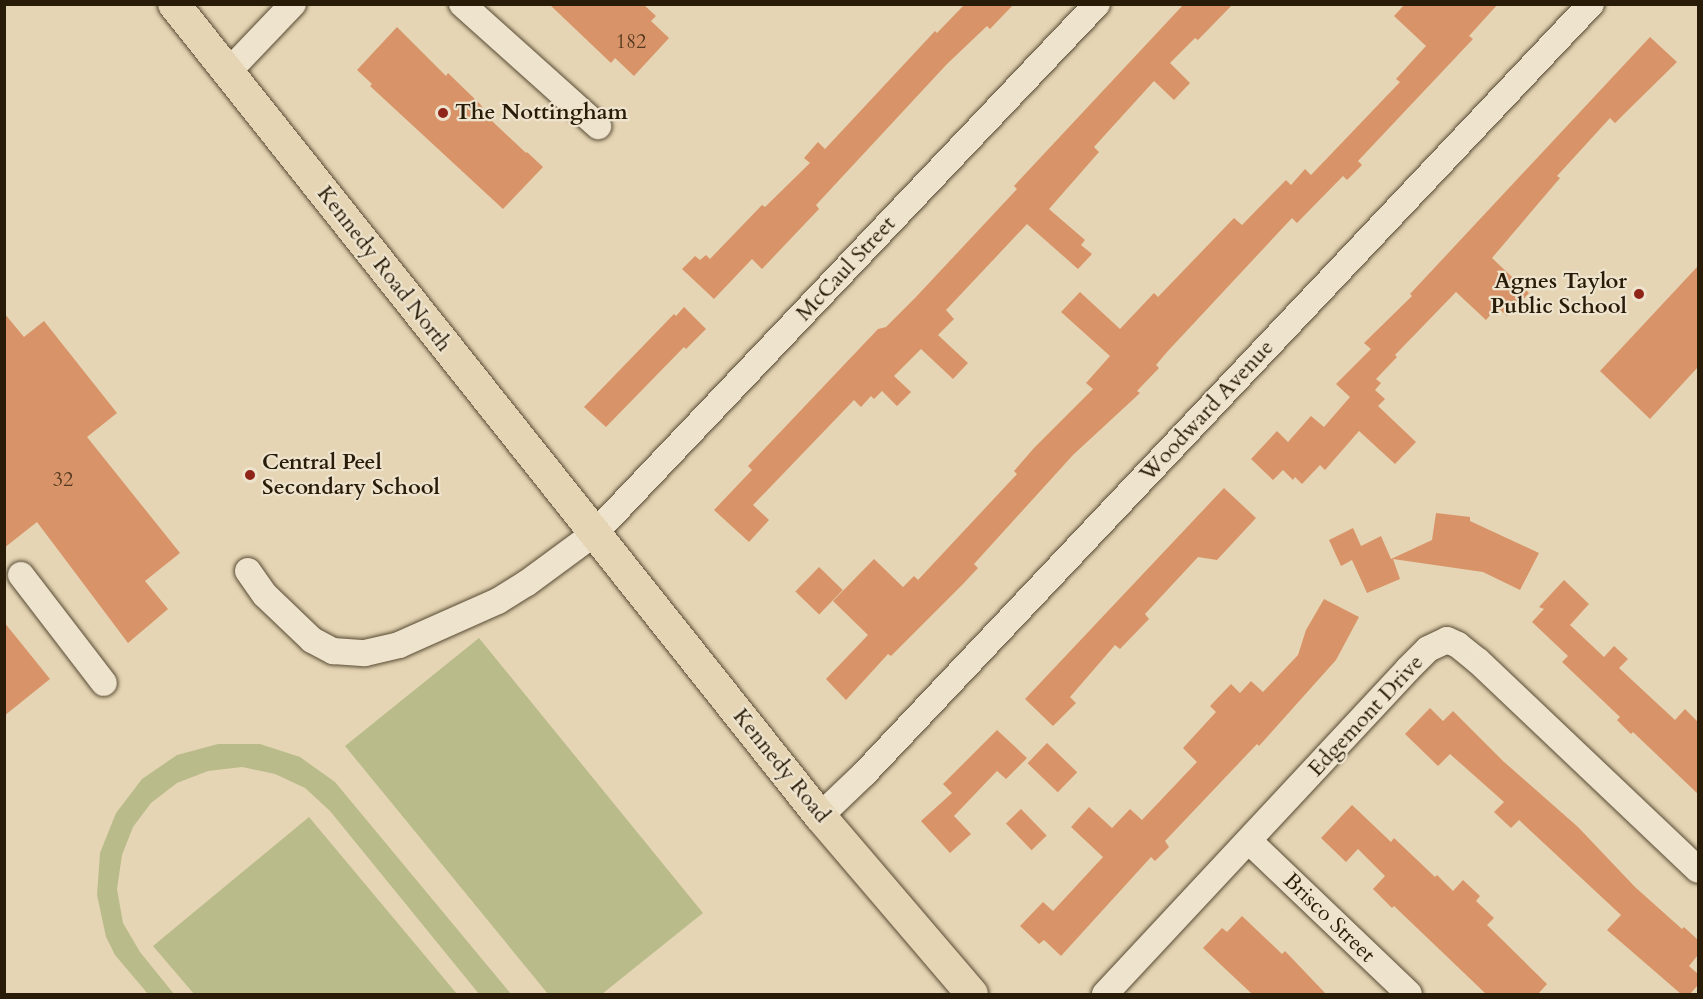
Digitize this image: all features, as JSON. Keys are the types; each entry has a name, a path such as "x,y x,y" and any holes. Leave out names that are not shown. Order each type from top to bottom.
{"main road":[{"name":"Kennedy Road North","path":"174,4 595,533"},
{"name":"Kennedy Road","path":"595,533 820,816 972,994"}],"street":[{"path":"228,72 293,4"},
{"path":"462,4 598,126"},
{"name":"McCaul Street","path":"248,571 265,595 312,640 333,651 365,653 399,645 498,601 527,583 595,533 1097,4"},
{"name":"Woodward Avenue","path":"820,816 864,774 1591,4"},
{"path":"21,575 104,683"},
{"name":"Edgemont Drive","path":"1105,994 1408,669 1428,649 1447,640 1458,645 1478,661 1698,870"},
{"name":"Brisco Street","path":"1249,842 1409,994"}],"green space":[{"path":"479,638 703,913 602,994 548,994 345,746"},
{"path":"218,744 260,744 300,757 335,782 511,994 479,994 330,811 305,788 275,774 242,767 208,771 177,783 151,803 133,827 122,855 117,889 123,923 140,952 174,994 148,994 115,955 106,937 97,895 100,853 116,813 142,779 177,755"},
{"path":"309,817 457,994 194,994 153,946"}],"building":[{"path":"549,4 643,4 656,16 651,21 669,38 634,76 615,58 611,63"},
{"path":"965,4 1014,4 990,29 987,26 947,64 816,205 819,209 762,269 752,259 714,299 682,269 695,256 700,260 706,255 710,259 762,205 765,207 810,163 804,158 818,142 825,149 935,31 937,33"},
{"path":"1184,4 1233,4 1198,40 1195,38 1170,63 1190,83 1174,100 1154,81 1094,147 1099,152 1049,209 1085,240 1081,245 1092,254 1078,269 1027,224 946,310 954,319 938,335 968,363 953,379 921,349 894,376 911,392 897,406 882,391 874,399 871,396 861,407 854,400 753,505 769,520 749,542 714,510 752,470 748,466 878,329 886,327 915,298 1017,189 1014,186"},
{"path":"1405,4 1498,4 1469,36 1473,39 1358,161 1362,165 1347,180 1343,176 1297,223 1292,218 1167,352 1156,365 1159,368 1137,391 1140,393 1073,455 974,564 978,568 891,656 888,654 846,700 826,679 868,635 833,601 874,559 903,587 914,576 918,580 1017,474 1014,471 1034,448 1093,389 1086,383 1110,356 1061,312 1080,292 1120,329 1154,293 1158,297 1234,218 1242,225 1286,180 1291,185 1305,169 1311,175 1400,82 1396,79 1426,46 1394,16"},
{"name":"The Nottingham","path":"397,27 446,76 448,73 480,104 493,122 543,167 503,209 370,86 372,84 357,70"},
{"path":"1650,37 1677,62 1615,123 1610,118 1557,176 1560,178 1492,258 1529,293 1507,316 1497,307 1486,320 1456,292 1395,355 1397,357 1376,379 1381,383 1375,390 1385,399 1378,406 1416,442 1395,464 1359,431 1325,470 1320,465 1302,484 1295,477 1293,480 1283,470 1273,480 1251,459 1277,431 1288,442 1311,416 1324,427 1350,397 1336,384 1371,349 1364,343 1412,296 1410,294"},
{"path":"1698,266 1698,367 1650,419 1600,371"},
{"path":"684,307 706,329 686,349 684,347 606,427 584,407 674,314 676,316"},
{"path":"4,313 24,337 44,321 117,413 87,437 180,553 145,581 168,609 128,643 37,522 4,548"},
{"path":"1224,488 1256,518 1217,560 1198,557 1145,614 1149,619 1120,649 1115,645 1070,697 1076,703 1053,726 1025,699"},
{"path":"1436,513 1470,517 1470,521 1539,553 1520,590 1483,572 1393,559 1400,579 1367,593 1352,560 1341,566 1329,540 1353,528 1361,546 1381,536 1391,559 1432,540"},
{"path":"819,567 843,590 819,614 795,591"},
{"path":"1564,580 1589,604 1570,625 1604,657 1614,646 1628,659 1619,668 1675,720 1685,709 1698,722 1698,794 1633,732 1631,734 1617,720 1620,717 1562,662 1568,656 1532,622 1544,609 1539,607"},
{"path":"1324,599 1359,617 1336,660 1259,746 1257,744 1165,841 1169,847 1155,861 1151,857 1061,956 1044,940 1039,944 1020,926 1043,902 1053,911 1103,857 1071,827 1089,807 1112,828 1130,809 1142,820 1197,762 1183,748 1216,712 1210,706 1231,684 1240,693 1251,681 1263,692 1298,655 1306,630"},
{"path":"4,622 50,679 4,716"},
{"path":"1430,708 1443,721 1453,711 1503,761 1578,827 1635,887 1682,929 1684,927 1698,940 1698,955 1689,966 1698,974 1698,985 1690,994 1681,994 1607,930 1621,915 1519,820 1511,828 1494,812 1504,802 1450,754 1438,766 1405,734"},
{"path":"997,730 1027,758 1006,779 997,771 954,816 971,834 950,853 921,821 952,793 943,784"},
{"path":"1047,743 1077,772 1058,792 1028,763"},
{"path":"1352,805 1391,842 1394,838 1453,891 1463,880 1480,896 1476,901 1494,918 1487,925 1547,984 1538,994 1486,994 1394,906 1392,908 1373,889 1385,876 1358,849 1346,862 1321,838"},
{"path":"1021,809 1047,836 1032,850 1006,824"},
{"path":"1242,916 1282,954 1285,951 1326,994 1252,994 1203,948 1222,928 1227,932"}],"place":[{"name":"The Nottingham","path":"443,113"},
{"name":"Agnes Taylor Public School","path":"1639,294"},
{"name":"Central Peel Secondary School","path":"250,475"}]}
